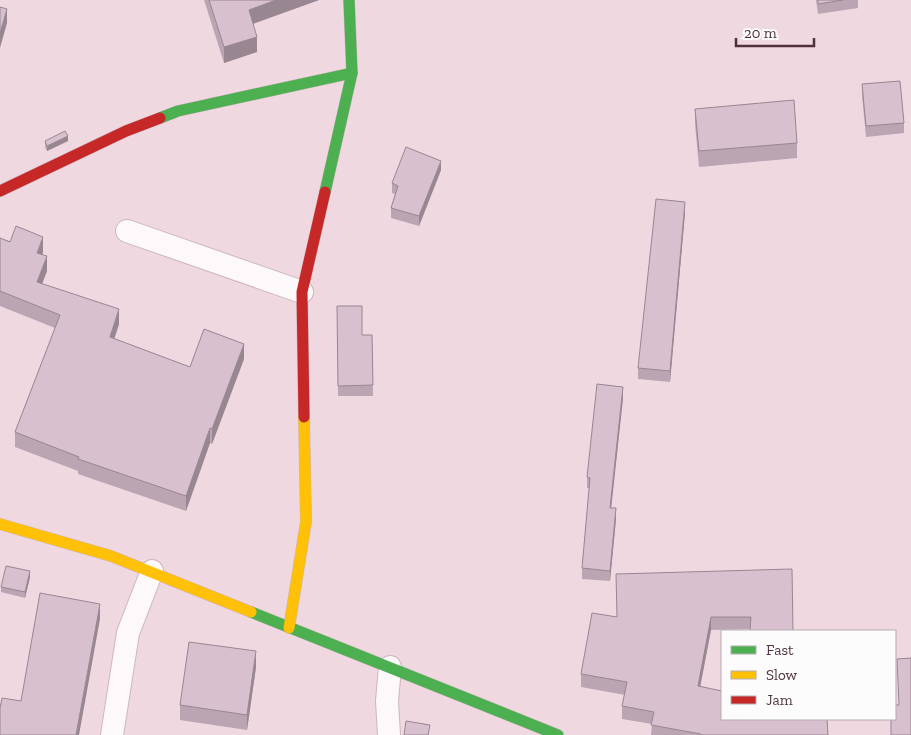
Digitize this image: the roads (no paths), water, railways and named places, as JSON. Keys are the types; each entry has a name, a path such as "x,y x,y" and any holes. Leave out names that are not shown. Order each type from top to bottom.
{"street":[{"path":"289,628 306,522 302,292 352,73 349,0"},
{"path":"0,191 126,131 178,111 352,73"},
{"path":"127,231 302,292"},
{"path":"0,524 112,556 558,735"},
{"path":"112,735 128,633 152,572"},
{"path":"389,735 387,700 390,667"}]}
